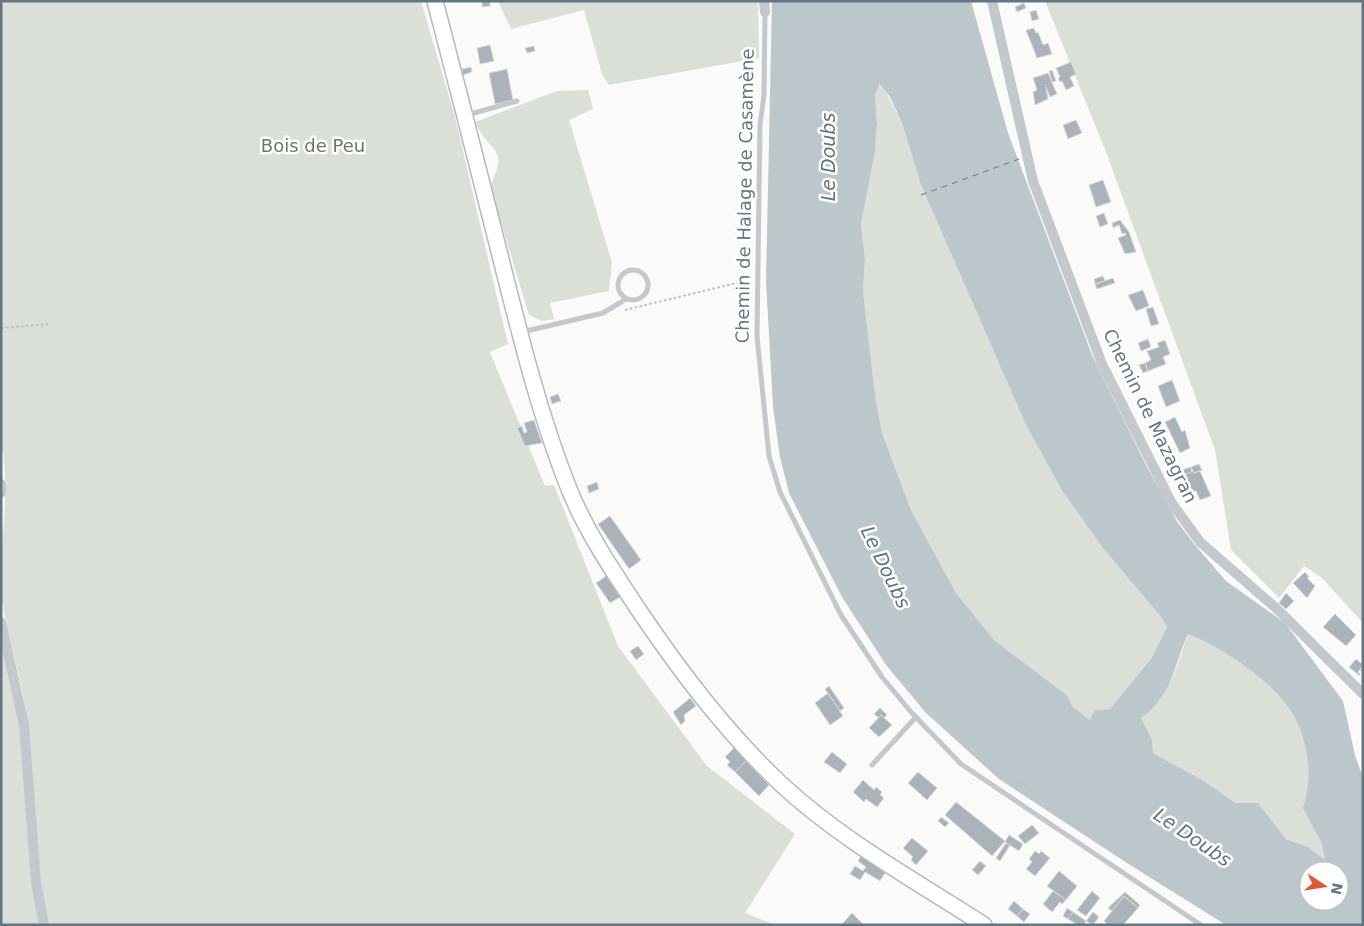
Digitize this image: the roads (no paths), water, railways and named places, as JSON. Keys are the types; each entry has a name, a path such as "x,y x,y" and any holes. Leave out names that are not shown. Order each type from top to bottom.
{"main road":[{"path":"435,1 464,116 476,145 519,332 537,397 569,489 587,528 606,561 679,670 724,726 782,784 819,815 868,850 984,925"}],"street":[{"name":"Chemin de Mazagran","path":"992,1 1033,182 1102,364 1171,502 1200,542 1277,609 1363,694"},
{"path":"1,484 1,493"},
{"path":"1,622 24,725 36,882 44,925"}],"lane":[{"name":"Chemin de Halage de Casamène","path":"765,6 757,336 769,456 780,492 841,615 882,677 916,717 961,764 1201,925"},
{"path":"464,116 516,101"},
{"path":"519,332 602,313 624,297 640,299 647,292 648,282 643,274 634,270 624,272 618,281 618,286 624,297"},
{"path":"872,765 916,717"}],"water":[{"name":"Le Doubs","path":"772,1 971,1 1008,133 1092,355 1147,467 1178,523 1195,545 1226,581 1285,623 1343,701 1355,755 1363,778 1363,925 1226,925 999,779 926,713 886,665 842,597 789,493 780,457 773,407 766,281","holes":["880,84 890,97 902,123 921,185 1026,425 1061,489 1102,547 1161,617 1167,627 1151,659 1110,709 1095,710 1090,720 1072,706 1068,696 994,640 956,593 911,510 882,433 875,395 863,291 865,259 861,224 875,152 877,124 875,95","1188,634 1232,657 1261,678 1274,690 1293,715 1303,737 1308,761 1308,785 1303,808 1322,844 1325,860 1308,847 1286,839 1258,803 1236,803 1204,781 1153,753 1152,740 1141,718 1152,709 1166,690"]}],"park label":[{"name":"Bois de Peu","path":"313,146"}]}
